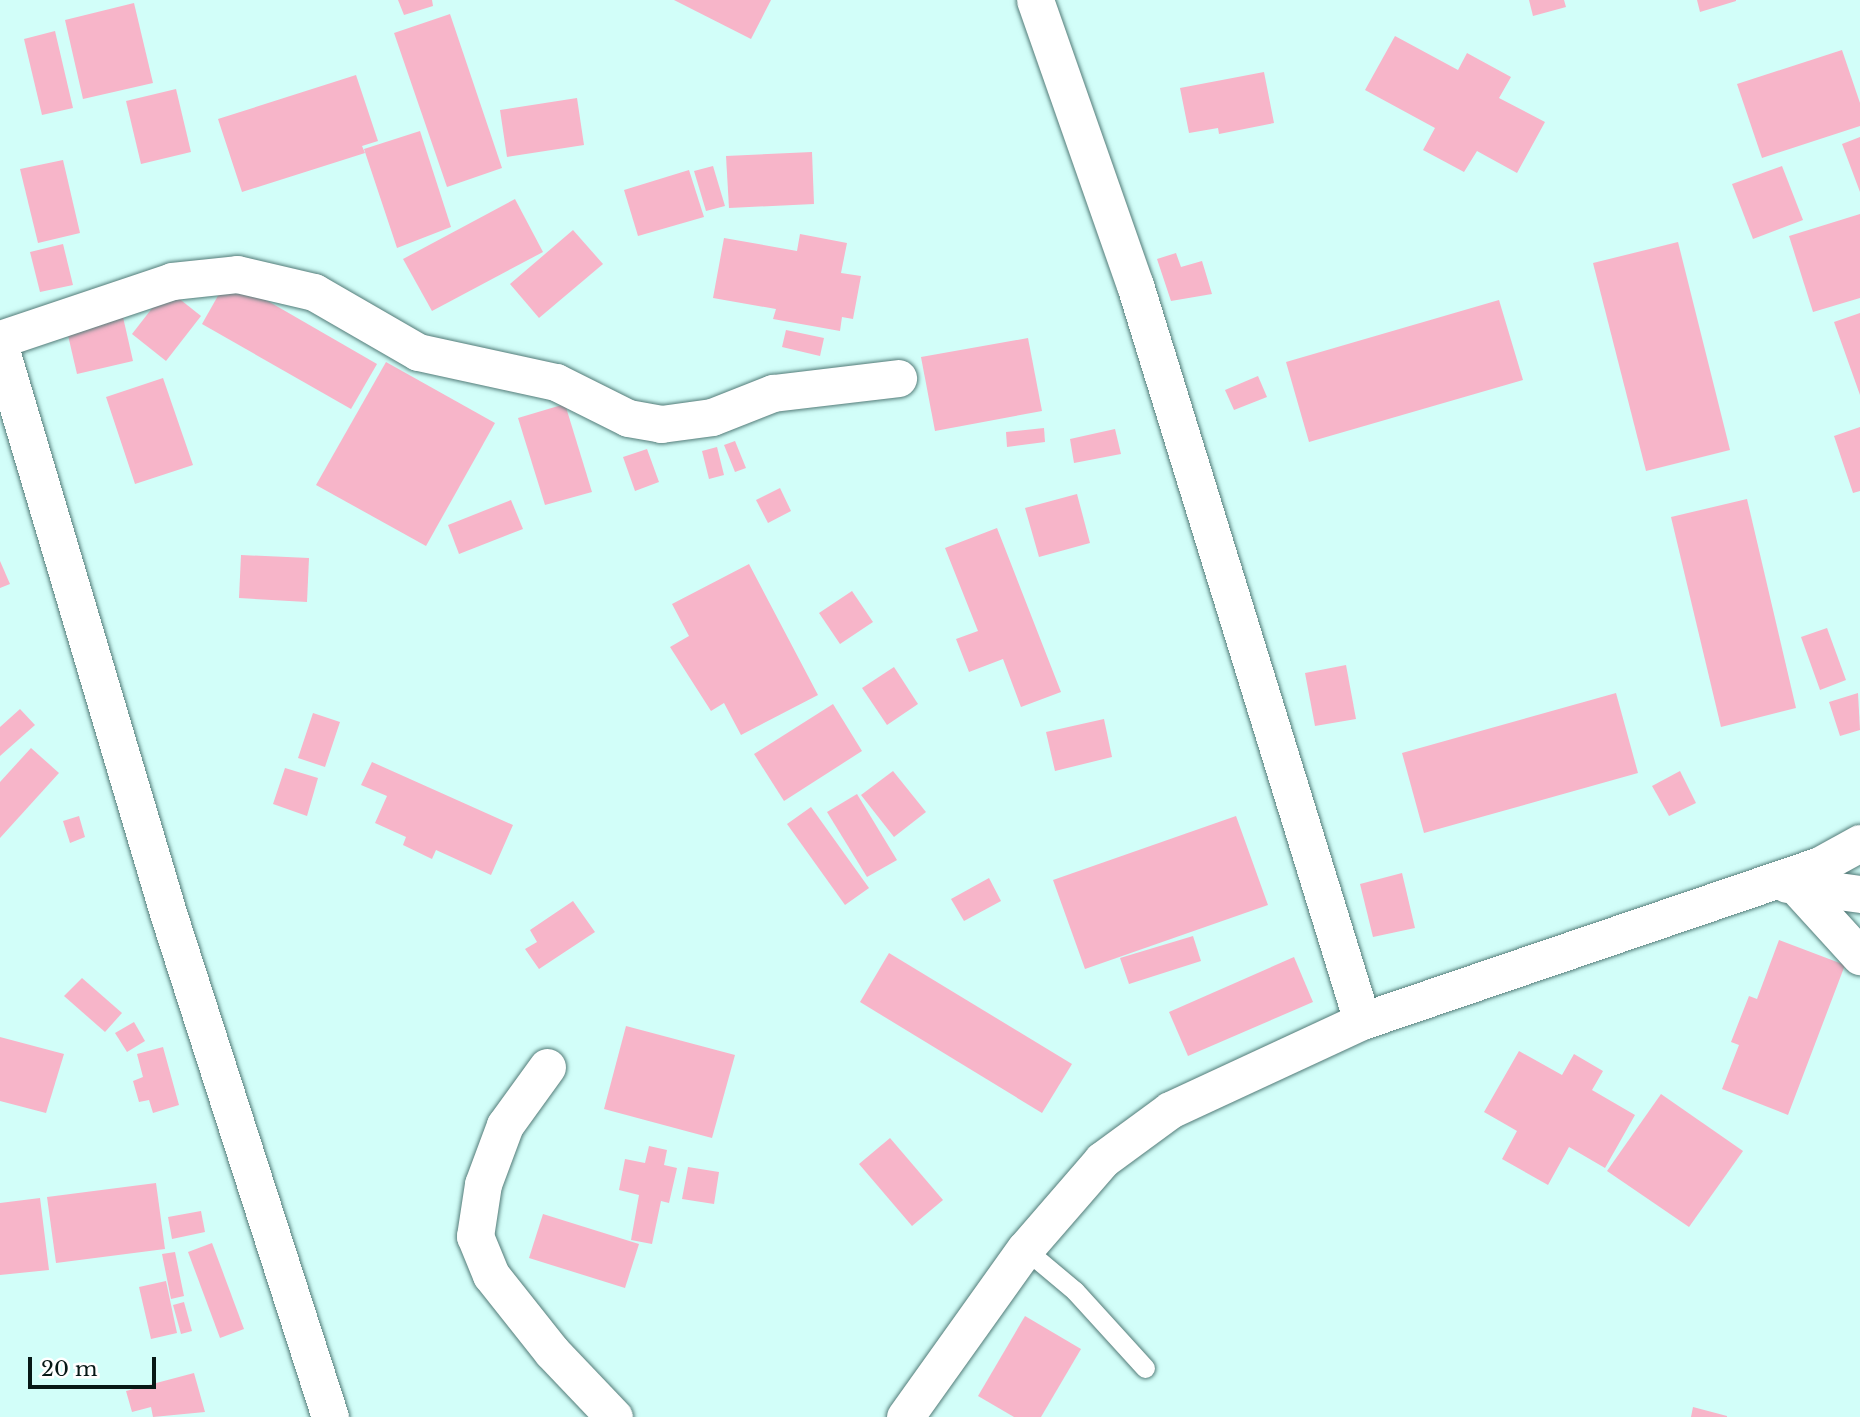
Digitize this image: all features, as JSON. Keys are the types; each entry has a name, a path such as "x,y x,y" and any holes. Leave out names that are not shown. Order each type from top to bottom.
{"street":[{"path":"1035,0 1135,285 1362,1021"},
{"path":"0,339 172,281 237,274 314,292 418,352 556,382 628,418 661,424 712,417 773,393 898,378"},
{"path":"0,347 169,916 330,1417"},
{"path":"905,1417 1026,1250 1102,1160 1170,1110 1362,1021 1784,884 1860,843"},
{"path":"1784,884 1860,894"},
{"path":"1784,884 1860,956"},
{"path":"547,1067 505,1125 483,1184 475,1236 491,1275 552,1352 614,1417"}],"lane":[{"path":"1026,1250 1075,1291 1145,1368"}],"building":[{"path":"398,0 432,0 433,6 404,15"},
{"path":"674,0 771,0 751,39"},
{"path":"1529,0 1564,0 1566,7 1533,16"},
{"path":"1697,0 1736,0 1736,1 1700,12"},
{"path":"134,3 153,83 83,99 65,20"},
{"path":"450,14 502,168 447,187 394,33"},
{"path":"55,31 73,108 42,115 24,39"},
{"path":"1395,36 1458,70 1467,53 1511,77 1499,98 1545,122 1517,173 1477,151 1464,172 1423,150 1435,128 1365,90"},
{"path":"1842,50 1860,103 1860,126 1762,158 1737,84"},
{"path":"1264,72 1274,123 1219,134 1218,128 1189,133 1180,88"},
{"path":"356,75 378,141 362,146 365,153 242,192 218,119"},
{"path":"176,89 191,152 141,164 126,101"},
{"path":"577,98 584,145 507,157 500,110"},
{"path":"420,131 451,227 397,248 364,149"},
{"path":"1860,137 1860,192 1842,144"},
{"path":"812,152 814,204 729,208 726,156"},
{"path":"63,160 80,233 38,243 20,169"},
{"path":"713,166 725,206 706,211 694,171"},
{"path":"1782,166 1803,220 1753,239 1732,184"},
{"path":"689,170 704,217 638,236 624,190"},
{"path":"515,199 543,252 432,311 403,259"},
{"path":"1860,214 1860,298 1813,312 1789,236"},
{"path":"573,230 603,264 539,318 510,284"},
{"path":"800,234 847,243 841,273 861,276 853,319 842,317 840,331 773,319 776,309 713,298 724,238 797,251"},
{"path":"1678,242 1730,450 1646,471 1593,263"},
{"path":"63,244 73,285 40,292 30,252"},
{"path":"1176,253 1181,267 1202,261 1212,294 1171,301 1157,259"},
{"path":"228,278 377,364 351,409 202,324"},
{"path":"167,289 201,316 166,361 132,334"},
{"path":"1499,300 1523,380 1309,442 1286,362"},
{"path":"1860,313 1860,395 1834,322"},
{"path":"123,317 133,361 77,374 67,331"},
{"path":"786,330 824,338 820,356 782,347"},
{"path":"1028,338 1042,411 935,431 921,357"},
{"path":"386,362 495,423 426,546 316,485"},
{"path":"1258,376 1267,397 1234,410 1225,390"},
{"path":"163,378 193,465 135,484 106,397"},
{"path":"565,404 592,492 545,505 518,418"},
{"path":"1860,427 1860,491 1853,493 1834,436"},
{"path":"1044,428 1045,442 1007,447 1006,432"},
{"path":"1115,429 1121,454 1074,463 1070,439"},
{"path":"735,441 746,468 735,472 724,445"},
{"path":"717,447 724,475 709,479 702,451"},
{"path":"647,449 659,482 635,491 623,457"},
{"path":"780,488 791,511 768,523 756,500"},
{"path":"1077,494 1090,543 1039,557 1025,508"},
{"path":"1747,499 1796,708 1721,727 1671,517"},
{"path":"511,500 523,529 459,554 448,525"},
{"path":"997,528 1061,692 1021,707 1003,659 969,672 956,639 978,631 945,548"},
{"path":"241,555 309,558 307,602 239,598"},
{"path":"0,561 10,584 0,588"},
{"path":"749,564 818,695 741,735 724,703 711,711 670,647 689,636 672,604"},
{"path":"852,591 873,622 840,644 819,613"},
{"path":"1827,628 1846,680 1820,690 1801,637"},
{"path":"1346,665 1356,719 1315,726 1305,673"},
{"path":"894,667 918,704 887,725 862,688"},
{"path":"1616,693 1638,773 1424,833 1402,753"},
{"path":"1858,693 1860,730 1840,736 1829,702"},
{"path":"833,704 862,751 784,801 754,754"},
{"path":"20,709 35,725 0,756 0,727"},
{"path":"313,713 340,722 325,767 298,758"},
{"path":"1104,719 1112,757 1055,771 1046,732"},
{"path":"31,748 59,773 0,838 0,782"},
{"path":"372,762 513,825 491,875 436,850 432,859 403,845 406,837 375,823 387,796 361,785"},
{"path":"285,768 318,778 307,816 273,804"},
{"path":"893,771 926,812 894,837 861,795"},
{"path":"1680,771 1696,803 1669,816 1652,786"},
{"path":"857,794 897,860 867,877 827,812"},
{"path":"811,807 869,888 845,905 787,824"},
{"path":"79,816 85,837 70,843 63,821"},
{"path":"1236,816 1268,905 1085,969 1053,880"},
{"path":"1402,873 1415,928 1373,937 1360,884"},
{"path":"989,878 1001,901 964,921 951,899"},
{"path":"573,901 595,932 539,969 525,949 537,942 530,930"},
{"path":"1193,936 1201,961 1129,984 1120,958"},
{"path":"1779,940 1845,965 1788,1115 1722,1089 1739,1045 1731,1042 1749,996 1757,999"},
{"path":"889,953 1072,1064 1042,1113 860,1002"},
{"path":"1294,957 1313,1002 1188,1056 1169,1012"},
{"path":"82,978 122,1013 105,1032 64,996"},
{"path":"134,1022 145,1041 127,1052 115,1033"},
{"path":"626,1026 735,1055 712,1138 604,1109"},
{"path":"0,1037 64,1054 46,1113 0,1101"},
{"path":"163,1047 179,1105 153,1113 149,1100 139,1102 133,1081 143,1077 137,1054"},
{"path":"1519,1051 1562,1075 1574,1054 1603,1071 1592,1090 1635,1115 1605,1168 1569,1147 1548,1185 1502,1159 1517,1131 1484,1112"},
{"path":"1661,1094 1743,1151 1689,1227 1607,1171"},
{"path":"890,1138 943,1200 912,1226 859,1164"},
{"path":"649,1146 667,1150 664,1165 677,1168 669,1203 661,1201 652,1244 631,1240 639,1195 619,1190 625,1159 645,1163"},
{"path":"688,1167 719,1172 714,1204 682,1199"},
{"path":"156,1183 165,1249 56,1263 47,1197"},
{"path":"40,1198 49,1270 0,1275 0,1203"},
{"path":"201,1211 205,1232 172,1239 168,1217"},
{"path":"543,1214 639,1244 625,1288 529,1258"},
{"path":"212,1243 244,1329 220,1338 188,1252"},
{"path":"175,1252 184,1296 171,1299 162,1254"},
{"path":"166,1281 177,1333 151,1339 139,1287"},
{"path":"184,1302 192,1331 181,1334 173,1305"},
{"path":"1025,1316 1081,1349 1041,1417 1014,1417 978,1396"},
{"path":"194,1373 205,1412 153,1417 151,1407 132,1412 126,1391"},
{"path":"1693,1407 1727,1416 1727,1417 1691,1417"}]}
